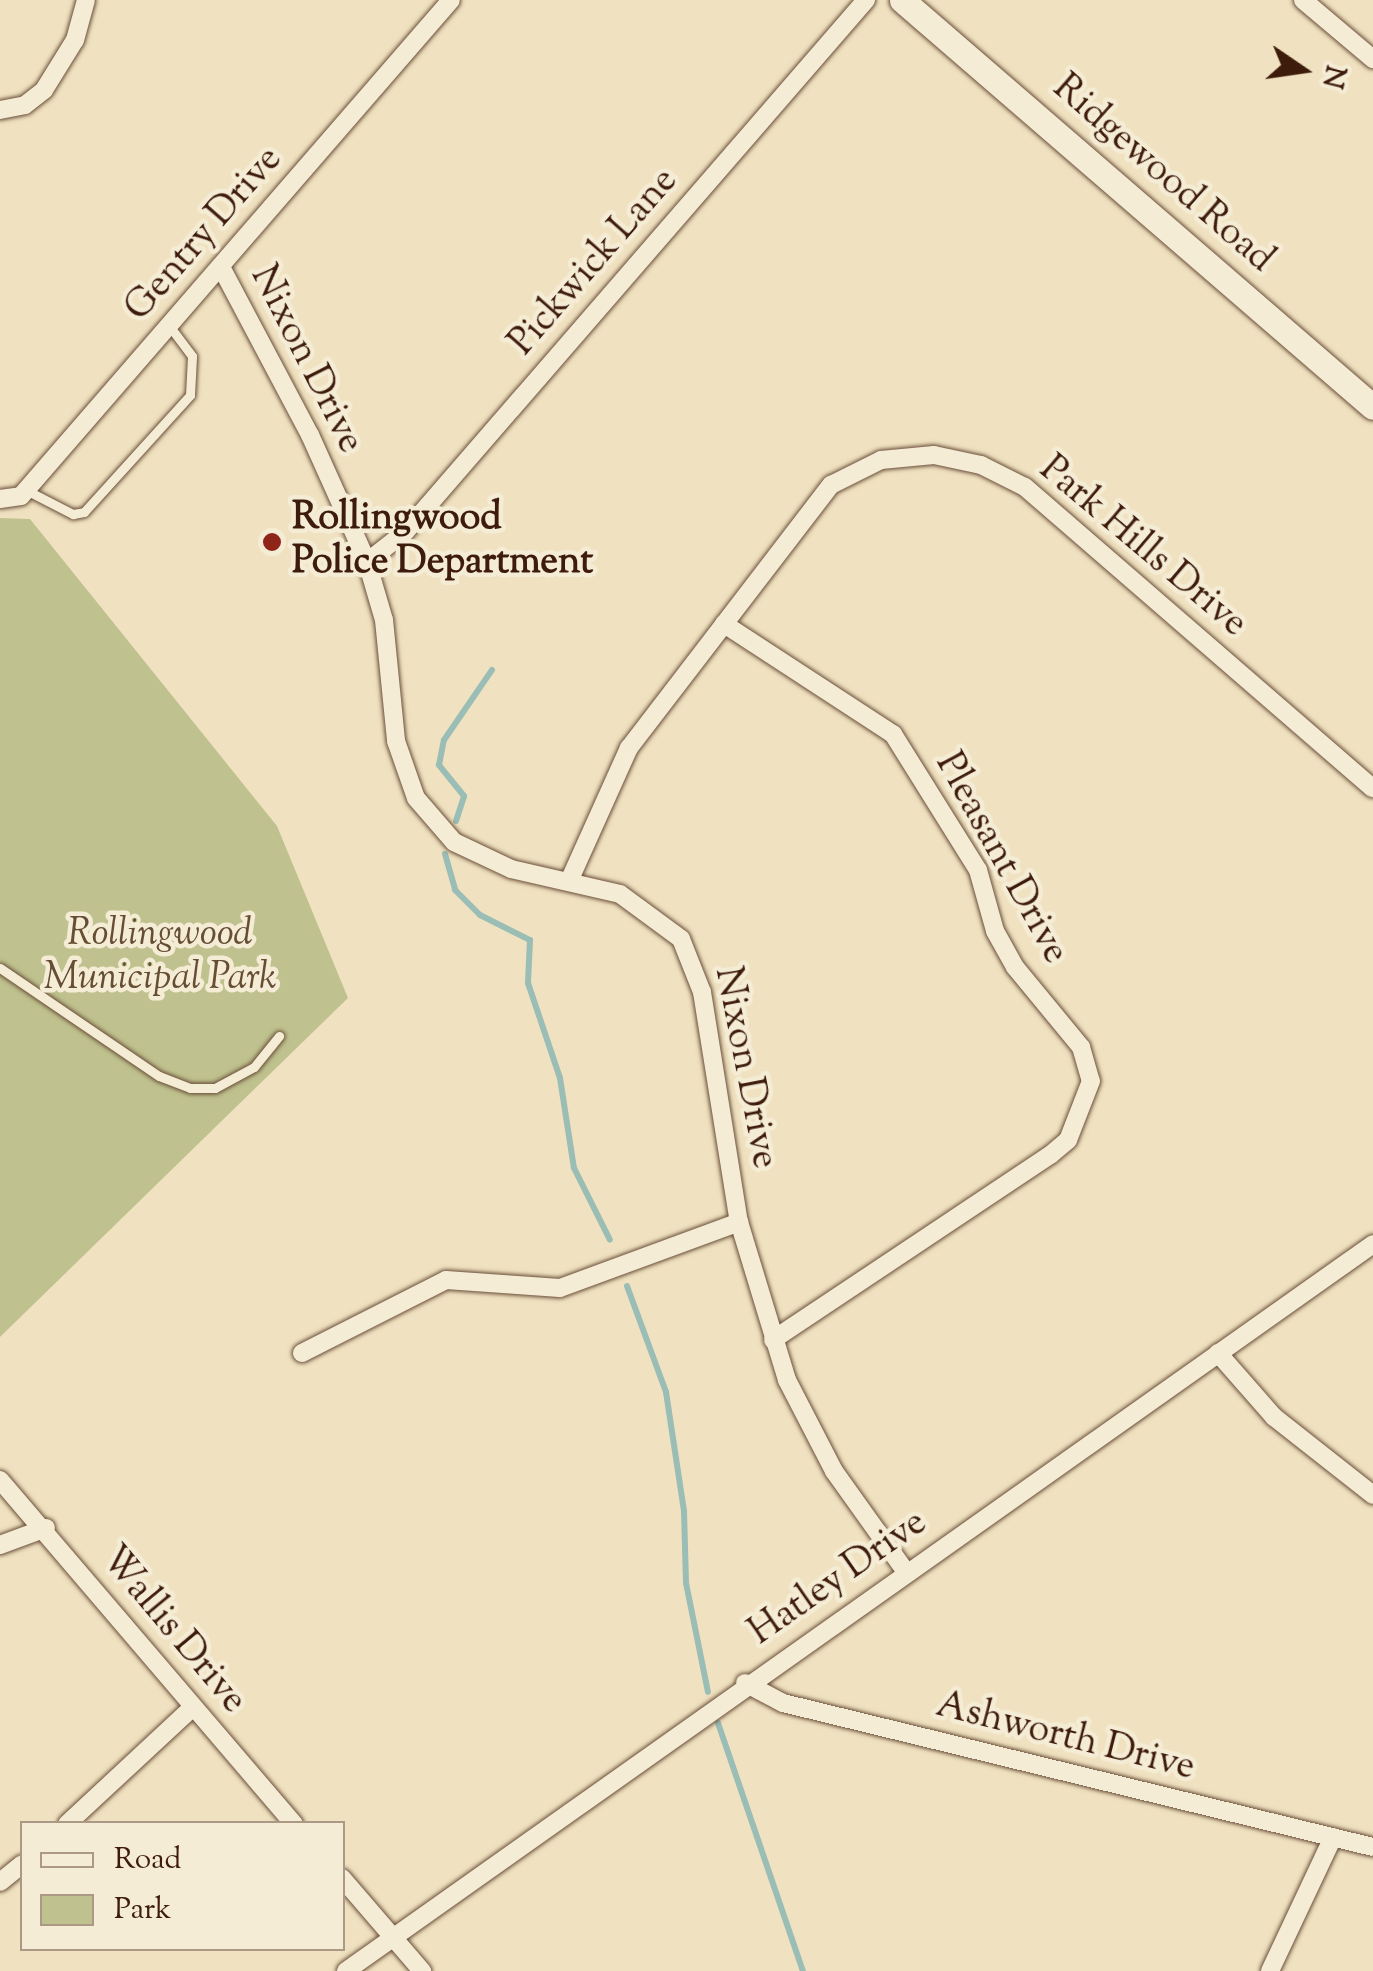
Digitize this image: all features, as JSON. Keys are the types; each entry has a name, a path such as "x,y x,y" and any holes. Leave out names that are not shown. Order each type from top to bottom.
{"street":[{"path":"0,110 25,105 44,90 75,40 86,0"},
{"name":"Gentry Drive","path":"0,499 26,490 451,0"},
{"name":"Pickwick Lane","path":"367,562 406,532 866,0"},
{"name":"Ridgewood Road","path":"902,0 1373,407"},
{"path":"1303,0 1373,59"},
{"name":"Nixon Drive","path":"221,267 310,436 367,562 384,620 396,741 416,798 454,842 510,869 570,878 620,894 681,939 702,992 739,1222 773,1340 834,1471 906,1572"},
{"name":"Park Hills Drive","path":"570,878 629,748 830,485 881,460 934,455 981,465 1025,487 1373,788"},
{"name":"Pleasant Drive","path":"724,624 892,734 978,870 1008,955 1081,1047 1091,1081 1068,1140 1050,1155 773,1340"},
{"path":"302,1354 446,1280 560,1288 739,1222"},
{"name":"Hatley Drive","path":"346,1971 746,1684 1373,1244"},
{"path":"1218,1353 1274,1417 1373,1495"},
{"name":"Wallis Drive","path":"0,1480 46,1528 192,1708 291,1821"},
{"path":"0,1545 46,1528"},
{"name":"Ashworth Drive","path":"746,1684 784,1703 1373,1846"},
{"path":"70,1821 192,1708"},
{"path":"1270,1971 1333,1837"},
{"path":"0,1882 20,1866"},
{"path":"345,1881 422,1971"}],"lane":[{"path":"26,490 73,514 84,512 190,394 192,356 169,326"},
{"path":"0,968 159,1076 190,1088 215,1088 254,1067 279,1036"}],"green space":[{"name":"Rollingwood Municipal Park","path":"0,518 30,519 277,826 348,998 0,1337"}],"waterway":[{"path":"456,821 464,796 439,765 444,740 492,670"},
{"path":"445,854 455,890 480,915 530,940 528,983 560,1078 574,1168 610,1240"},
{"path":"627,1286 666,1392 684,1511 686,1583 708,1692"},
{"path":"718,1723 803,1971"}],"place":[{"name":"Rollingwood Police Department","path":"272,542"}]}
